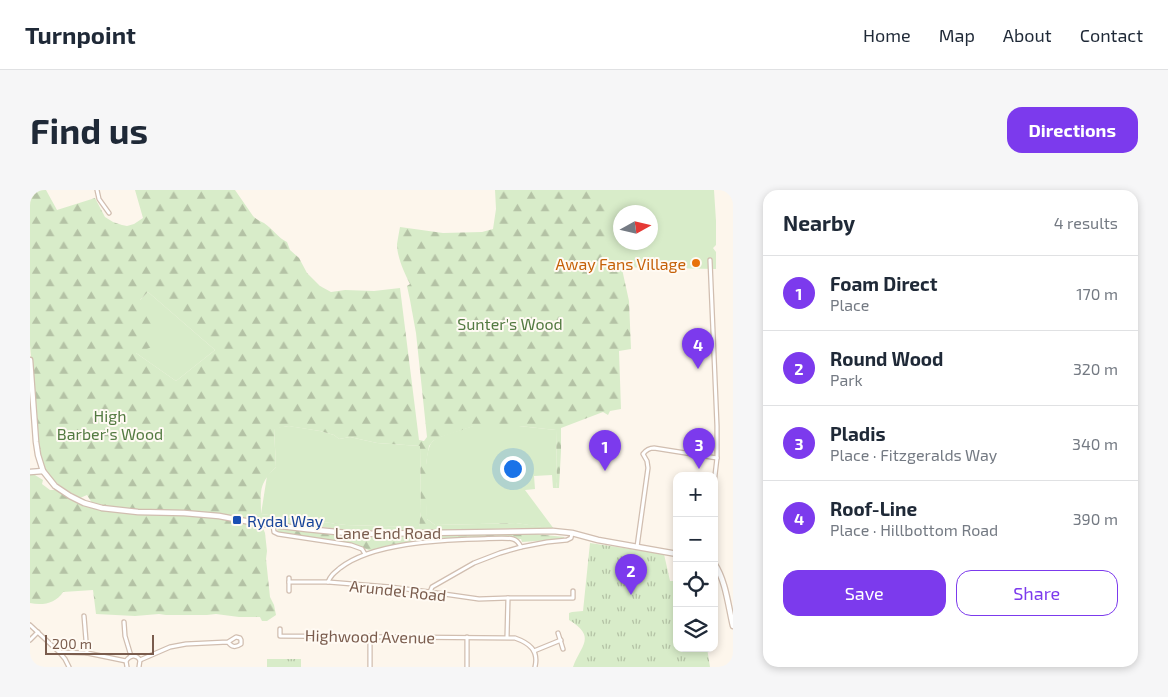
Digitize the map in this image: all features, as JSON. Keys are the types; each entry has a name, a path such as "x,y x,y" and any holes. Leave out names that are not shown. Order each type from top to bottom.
{"street":[{"path":"97,190 99,199 109,214"},
{"path":"710,260 717,426 715,472"},
{"path":"30,360 36,442 43,472 30,472"},
{"path":"637,547 648,468 647,460 643,454 646,450 654,448 717,458"},
{"name":"Lane End Road","path":"43,472 55,486 70,496 102,508 138,512 219,516 306,530 357,534 544,531 572,533 594,539 673,553"},
{"path":"273,524 274,532 278,534 351,545 362,549 365,554"},
{"path":"430,592 432,587 474,563 520,547 568,540 571,538 572,533"},
{"path":"328,582 330,576 345,564 365,554 392,547 461,539 514,539 520,547"},
{"path":"718,569 723,581 733,626"},
{"name":"Arundel Road","path":"288,591 289,580 430,592 479,599 573,598 574,591"},
{"path":"508,598 507,637 526,642 534,651 535,667"},
{"path":"84,617 87,653"},
{"path":"124,622 125,636 131,656"},
{"path":"30,625 59,652 69,667"},
{"name":"Highwood Avenue","path":"280,629 280,636 507,637"},
{"path":"30,640 38,632"},
{"path":"558,633 563,649"},
{"path":"370,636 370,667"},
{"path":"467,637 467,667"},
{"path":"534,651 561,640"},
{"path":"140,660 170,647 186,644 228,642"},
{"path":"59,652 87,653 126,661"},
{"path":"126,661 131,656"},
{"path":"131,656 136,656 140,660"},
{"path":"139,667 140,660"},
{"path":"126,661 127,667"}],"green space":[{"name":"High Barber's Wood","path":"30,190 46,190 57,210 95,198 105,217 113,222 127,226 143,218 135,190 235,190 253,216 287,242 290,250 299,258 307,273 320,286 331,292 400,288 419,440 424,441 427,437 416,333 407,286 410,284 397,249 400,227 443,233 482,232 493,229 496,209 495,190 610,190 608,193 607,256 622,269 629,301 631,349 619,351 621,409 610,411 608,415 603,412 561,428 559,488 556,488 556,430 519,426 474,426 441,437 433,441 429,446 426,464 427,519 435,525 516,523 551,528 552,530 525,528 418,531 353,530 251,521 229,515 198,512 128,510 92,503 87,495 80,498 50,476 39,454 30,345","holes":["148,292 215,350 176,381 136,353 152,347 154,311 140,300","288,426 320,431 334,435 339,439 350,437 377,443 420,446 421,512 419,527 346,525 261,514 263,483 276,467 274,429"]},
{"path":"601,190 714,190 716,245 713,248 716,252 716,269 608,267"},
{"path":"148,292 215,350 176,381 136,353 140,300"},
{"path":"289,426 320,431 334,435 339,439 350,437 377,443 420,446 421,512 419,527 346,525 261,514 267,476 276,467 274,428"},
{"path":"473,426 519,426 556,430 556,488 553,488 552,475 534,476 535,489 525,490 554,529 516,523 435,525 427,519 426,466 430,447 436,439"},
{"path":"30,472 43,480 42,484 50,490 56,490 80,504 102,509 206,516 262,526 265,533 270,597 276,615 267,621 262,621 260,617 216,614 135,616 96,614 93,590 63,592 57,599 49,603 30,603"},
{"path":"279,528 329,534 373,535 505,532 564,537 564,539 522,542 521,539 465,538 371,551 349,544 290,535 279,532 277,530"},
{"path":"590,543 664,554 670,581 673,581 673,652 708,652 710,667 573,667 583,647 585,637 583,631 569,620 569,613 583,611"},
{"path":"267,659 301,659 301,667 267,667"}],"place":[{"name":"Away Fans Village","path":"696,263"},
{"name":"Roof-Line","path":"698,369"},
{"name":"Pladis","path":"699,469"},
{"name":"Foam Direct","path":"605,471"},
{"name":"Rydal Way","path":"237,520"},
{"name":"Round Wood","path":"631,595"}],"park label":[{"name":"Sunter's Wood","path":"510,323"}]}
